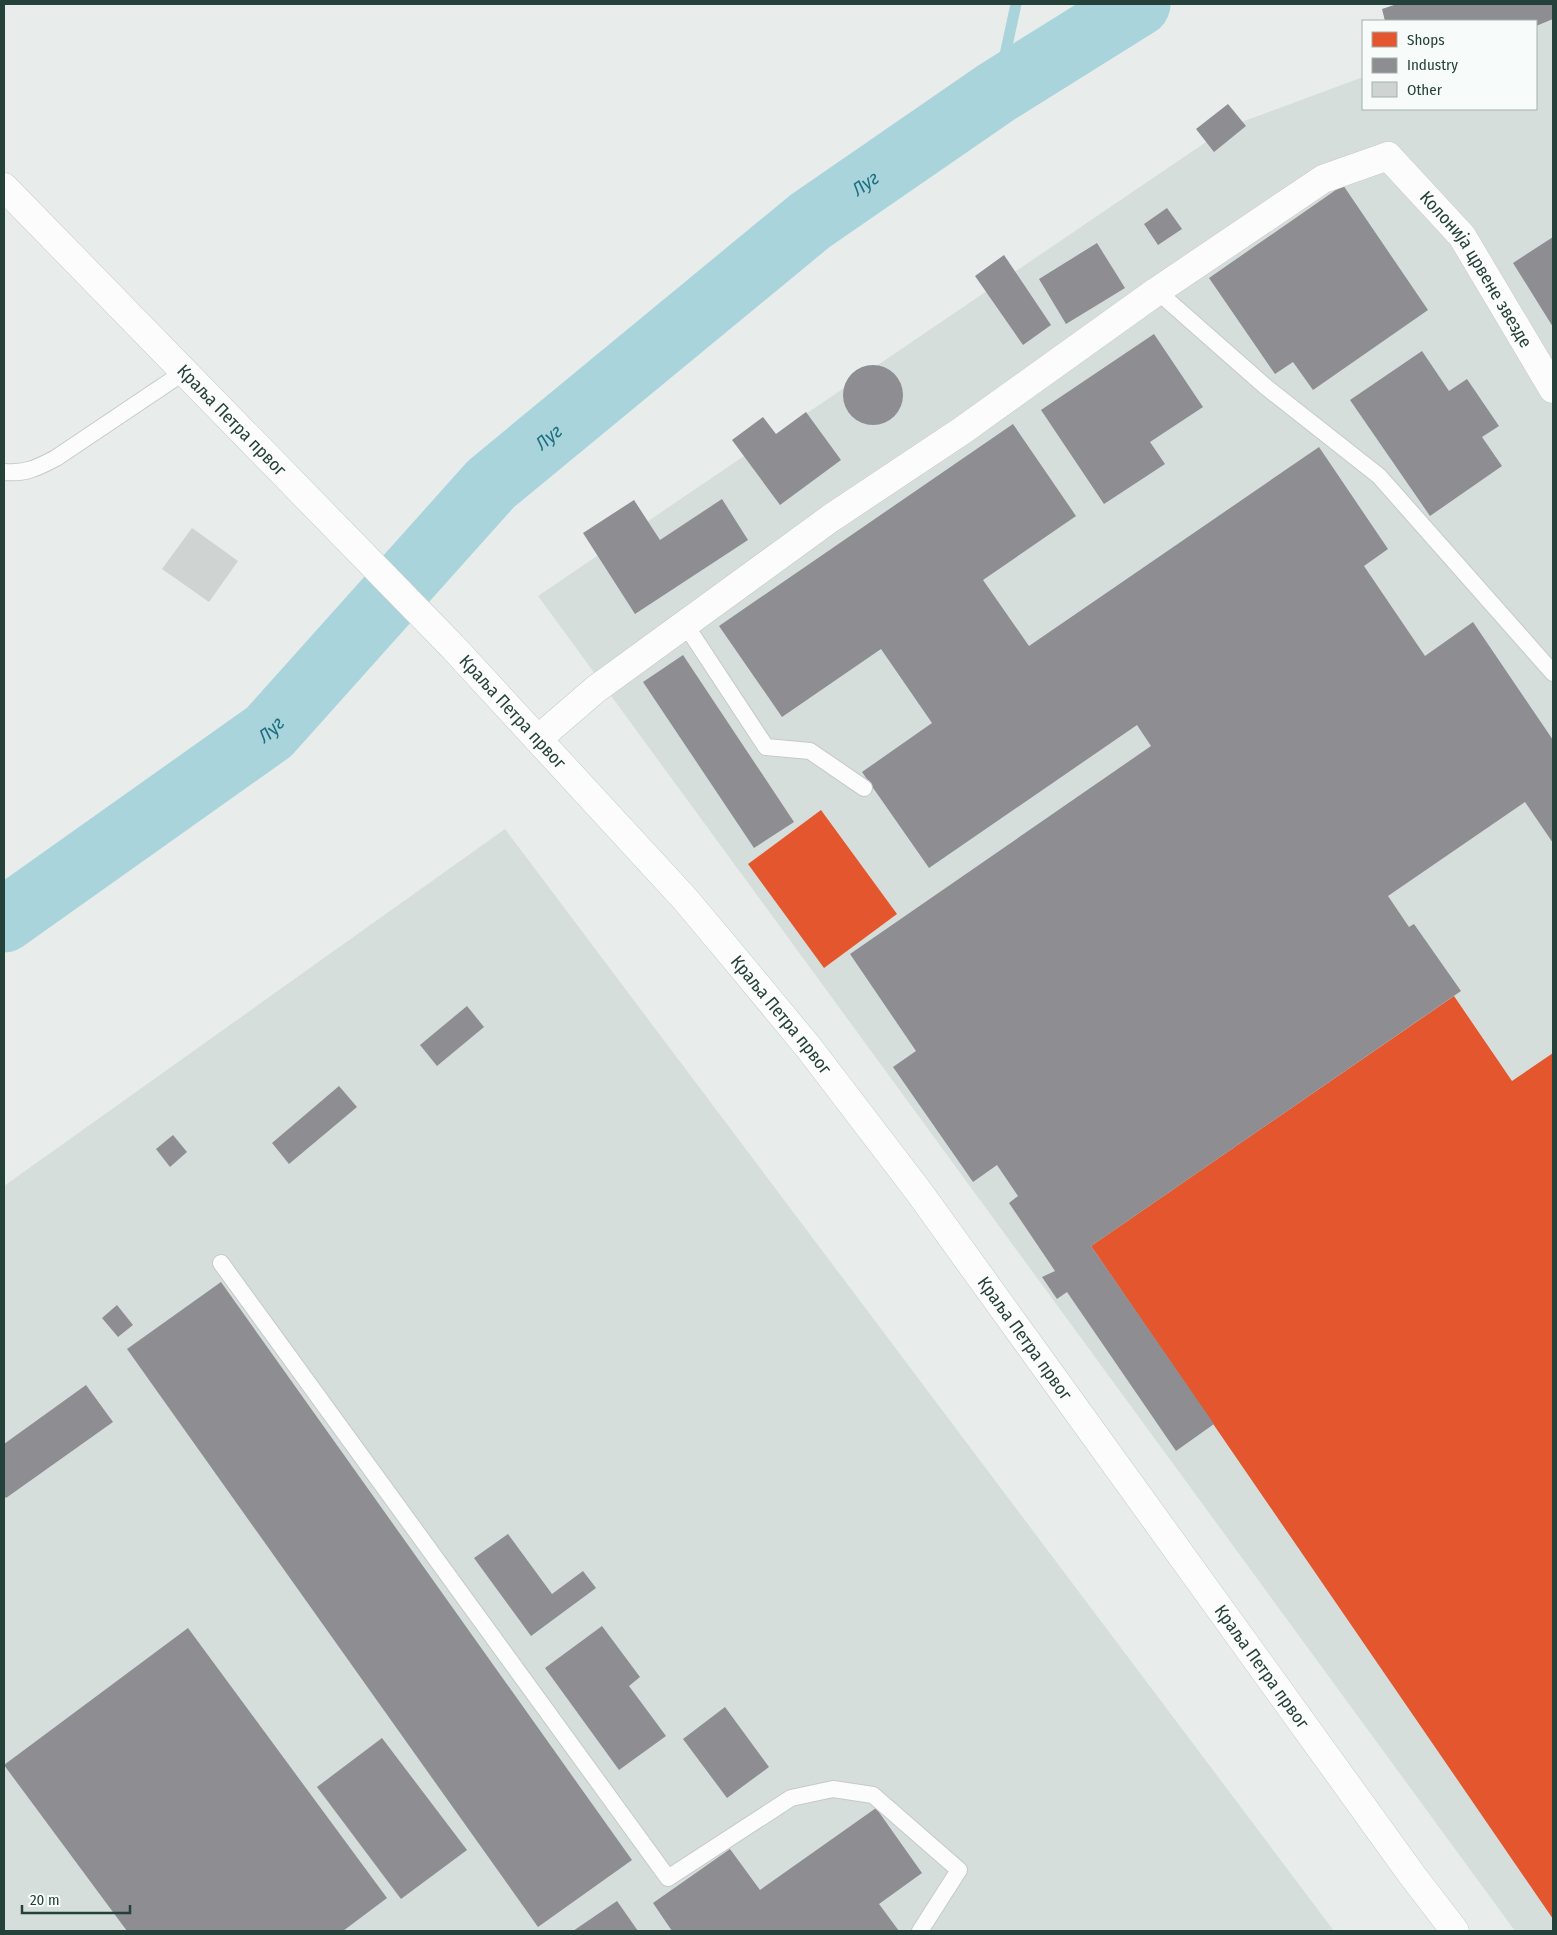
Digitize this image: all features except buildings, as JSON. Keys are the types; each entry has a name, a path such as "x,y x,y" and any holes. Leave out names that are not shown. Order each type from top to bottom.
{"main road":[{"name":"Колонија црвене звезде","path":"1157,291 1323,179 1388,156 1462,236 1553,389"},
{"name":"Краља Петра првог","path":"4,187 452,646 685,899 842,1090 919,1192 1412,1875 1455,1931"},
{"path":"538,739 596,688 684,624 831,518 964,430 1157,291"}],"lane":[{"path":"1157,291 1266,387 1379,476 1553,673"},
{"path":"4,472 20,473 34,470 56,458 184,372"},
{"path":"684,624 766,747 810,751 864,788"},
{"path":"221,1264 668,1878 791,1798 834,1789 873,1796 959,1870 920,1931"}],"shaded area":[{"path":"1553,7 1553,1931 1515,1931 538,596 1228,127 1362,77 1362,110 1537,110 1537,20 1518,20"},
{"path":"505,829 1334,1931 4,1931 4,1186"}],"waterway":[{"path":"997,92 1016,4"},
{"name":"Луг","path":"4,920 269,732 491,484 810,221 997,92 1138,4"}]}
